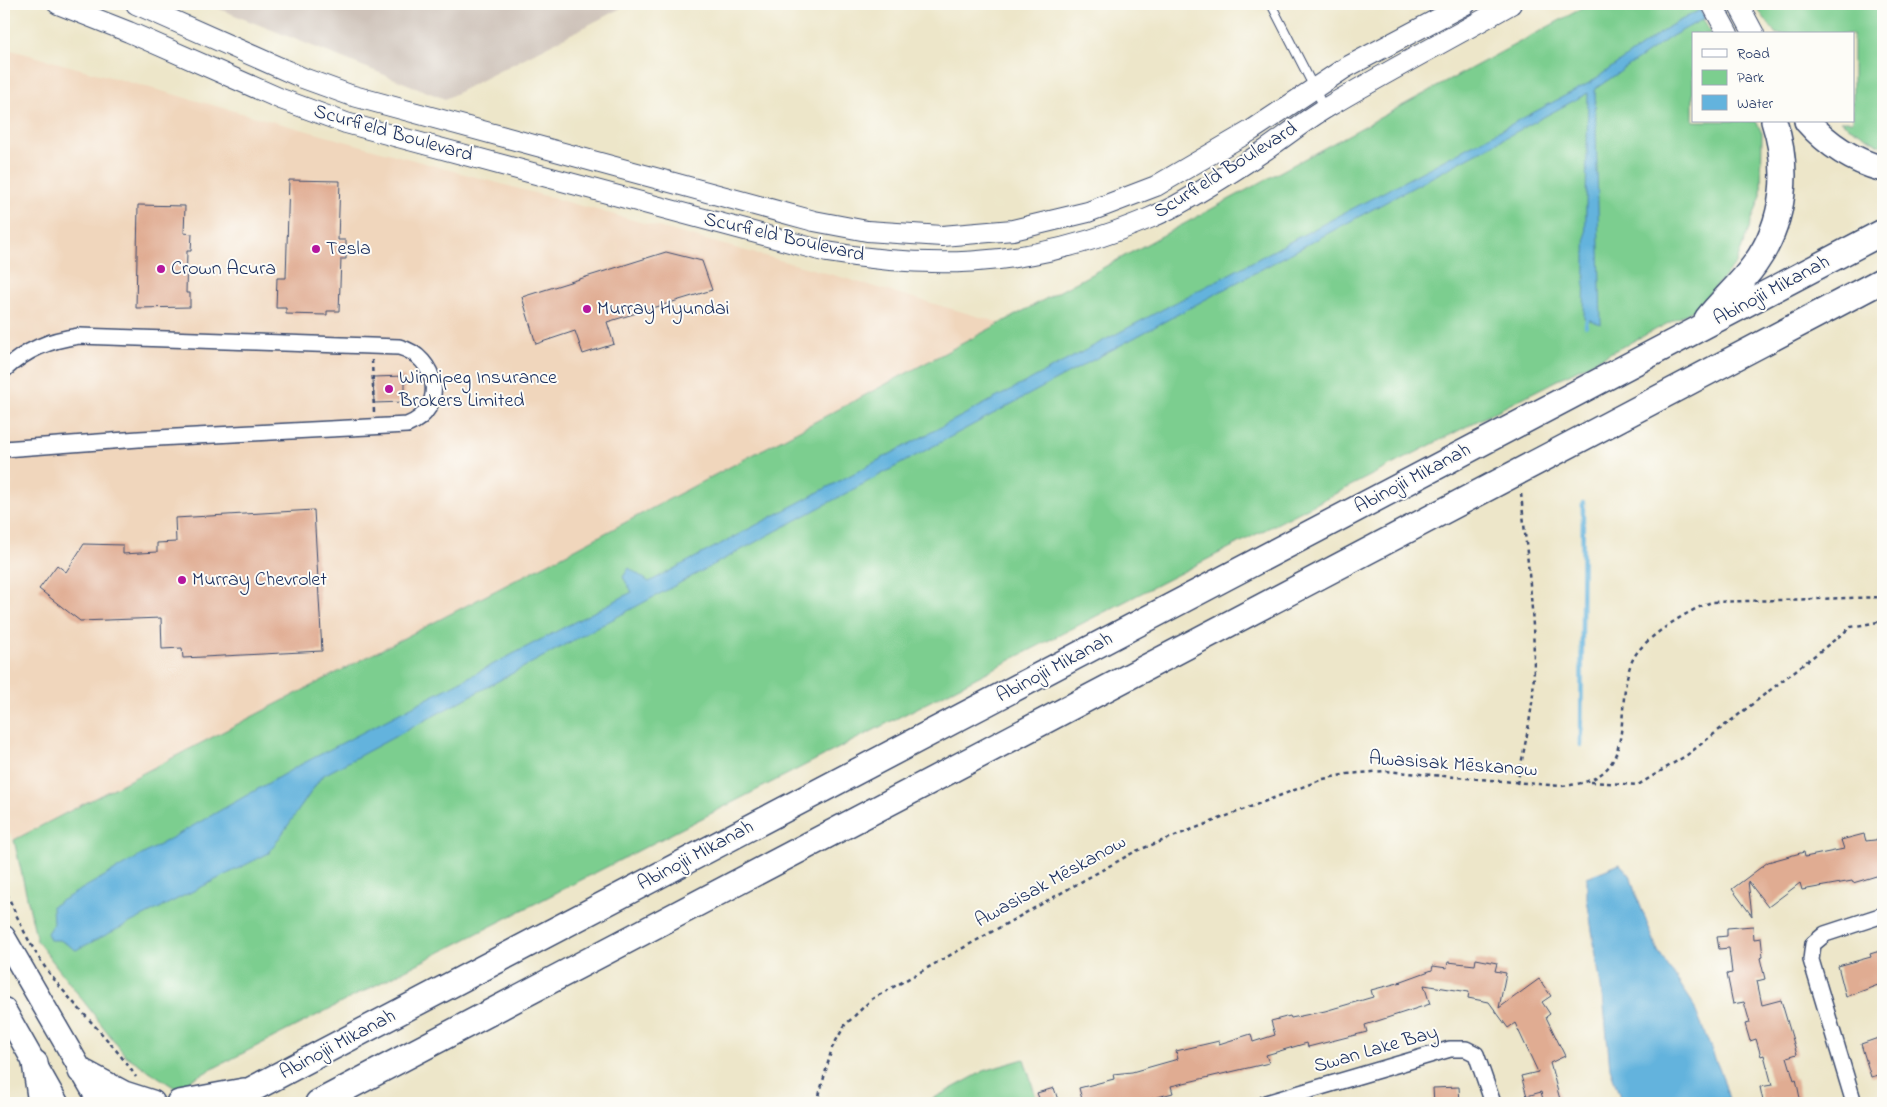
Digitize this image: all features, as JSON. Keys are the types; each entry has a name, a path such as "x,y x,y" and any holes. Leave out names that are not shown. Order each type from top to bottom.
{"main road":[{"path":"1699,329 1754,265 1775,226 1784,179 1782,150 1774,122"},
{"path":"1808,122 1831,145 1852,157 1883,169"},
{"name":"Abinojii Mikanah","path":"226,1103 1883,232"},
{"name":"Abinojii Mikanah","path":"318,1103 1883,280"},
{"path":"4,937 100,1103"},
{"path":"4,1009 57,1103"},
{"path":"35,1063 41,1103"},
{"path":"81,1071 124,1094 152,1103"},
{"path":"179,1103 252,1090"}],"street":[{"name":"Scurfield Boulevard","path":"58,4 129,32 316,114 827,252 868,259 945,263 1012,259 1043,253 1096,238 1151,218 1182,202 1265,150 1325,109 1511,4"},
{"name":"Scurfield Boulevard","path":"136,4 303,78 350,95 814,221 867,231 942,236 1013,230 1088,212 1156,186 1252,130 1315,90 1345,68 1466,4"},
{"path":"1712,4 1727,32"},
{"path":"1738,4 1753,32"},
{"path":"4,370 33,348 58,339 79,336 398,347 420,357 432,378 433,392 428,410 416,421 406,425 4,449"},
{"path":"1854,1103 1815,979 1811,951 1817,939 1825,934 1883,915"},
{"name":"Swan Lake Bay","path":"1266,1103 1450,1049 1466,1049 1476,1054 1493,1103"}],"lane":[{"path":"1271,4 1325,109"}],"path":[{"path":"371,346 375,426"},
{"path":"1517,784 1532,695 1533,662 1533,625 1520,471"},
{"path":"1590,782 1600,774 1616,754 1629,672 1637,653 1645,643 1700,606 1712,602 1883,597"},
{"name":"Awasisak Mēskanow","path":"817,1103 832,1048 846,1025 872,999 1136,850 1298,787 1347,774 1385,771 1517,784 1561,786 1590,782 1638,785 1687,755 1851,627 1883,621"},
{"path":"4,886 15,913 49,973 108,1038 138,1082"}],"shaded area":[{"path":"207,4 629,4 445,99"},
{"path":"4,48 812,269 1001,323 564,555 14,840 4,825"}],"green space":[{"path":"1590,4 1695,4 1710,32 1692,32 1692,122 1756,122 1762,133 1761,195 1736,264 1694,310 175,1088 125,1055 37,941 14,840 564,555 1001,323"},
{"path":"1754,4 1883,4 1883,147 1842,122 1854,122 1854,32 1775,32"},
{"path":"1024,1059 1038,1103 925,1103 984,1071"}],"water":[{"path":"1700,10 1705,18 1672,36 1595,89 1601,324 1584,318 1588,93 322,776 269,853 76,950 60,940 50,940 47,933 53,924 52,906 300,765 632,592 623,577 629,568 649,582 1591,82 1670,26"},
{"path":"1620,864 1630,875 1658,951 1692,1002 1723,1078 1730,1103 1622,1103 1610,1068 1604,1006 1587,899 1587,877"}],"building":[{"name":"Tesla","path":"289,180 340,181 338,240 346,240 346,259 341,259 339,311 327,311 327,315 286,314 286,308 276,308 277,278 286,278"},
{"name":"Crown Acura","path":"138,205 185,206 184,233 192,234 191,251 187,251 186,293 190,293 190,307 136,308"},
{"name":"Murray Hyundai","path":"666,252 702,261 712,290 607,322 614,344 583,354 575,331 536,344 522,297"},
{"name":"Winnipeg Insurance Brokers Limited","path":"405,376 405,402 374,403 373,377"},
{"name":"Murray Chevrolet","path":"314,510 322,651 183,658 182,648 162,649 161,618 80,621 39,589 57,565 66,572 84,544 123,545 123,554 157,552 157,543 176,542 175,518"},
{"path":"1864,834 1866,841 1883,839 1883,874 1853,883 1852,881 1802,890 1800,883 1768,907 1748,881 1752,916 1732,889 1768,862 1804,852 1805,857 1844,849 1841,840"},
{"path":"1753,926 1754,939 1761,938 1763,957 1760,958 1765,979 1757,981 1762,1005 1781,1000 1797,1054 1787,1057 1794,1080 1796,1079 1801,1103 1774,1103 1773,1099 1763,1101 1760,1087 1772,1085 1764,1055 1761,1056 1756,1039 1750,1041 1745,1024 1750,1023 1744,1002 1733,1004 1727,974 1732,973 1729,948 1719,949 1717,937 1727,936 1727,928"},
{"path":"1883,950 1883,988 1879,989 1878,985 1846,997 1838,966 1871,957 1870,954"},
{"path":"1476,959 1497,963 1495,971 1506,973 1499,1008 1539,979 1551,996 1542,1002 1550,1014 1546,1017 1565,1056 1550,1063 1561,1103 1544,1103 1541,1092 1527,1096 1521,1076 1538,1072 1515,1023 1508,1028 1489,1002 1468,998 1469,992 1424,985 1430,1004 1365,1025 1367,1032 1308,1047 1307,1043 1266,1055 1269,1063 1171,1086 1173,1093 1146,1100 1122,1103 1083,1103 1079,1088 1114,1079 1113,1074 1132,1072 1178,1059 1176,1051 1219,1041 1219,1044 1251,1034 1253,1042 1275,1035 1271,1021 1325,1011 1373,997 1371,990 1402,982 1399,982 1432,970 1433,966 1447,968 1448,962 1475,965"},
{"path":"1881,1037 1883,1045 1883,1074 1871,1077 1861,1044"},
{"path":"1459,1087 1460,1103 1434,1103 1433,1088"},
{"path":"1054,1088 1059,1103 1041,1103 1037,1093"}],"waterway":[{"path":"1586,326 1587,319"},
{"path":"1581,745 1583,503"}],"place":[{"name":"Tesla","path":"316,249"},
{"name":"Crown Acura","path":"161,269"},
{"name":"Murray Hyundai","path":"587,309"},
{"name":"Winnipeg Insurance Brokers Limited","path":"389,389"},
{"name":"Murray Chevrolet","path":"182,580"}]}
